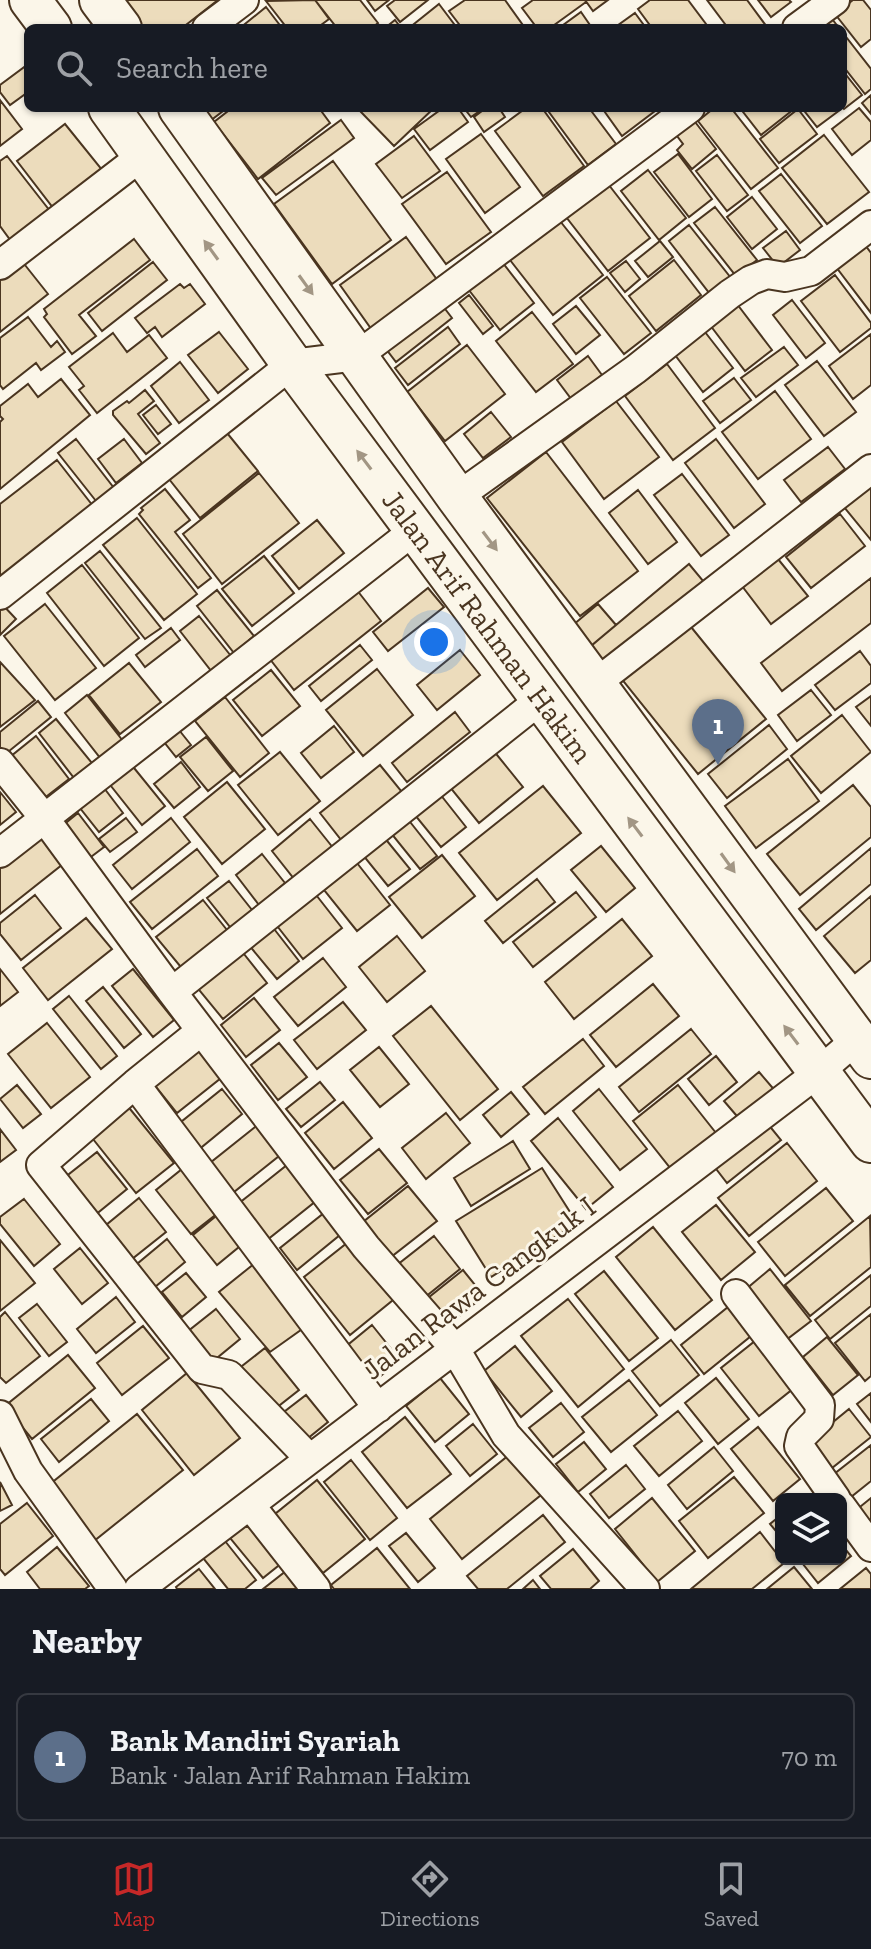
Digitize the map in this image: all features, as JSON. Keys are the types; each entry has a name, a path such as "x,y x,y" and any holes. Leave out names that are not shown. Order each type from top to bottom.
{"main road":[{"path":"30,0 48,24"},
{"path":"100,0 118,24"},
{"name":"Jalan Arif Rahman Hakim","path":"112,112 292,364 871,1142"},
{"name":"Jalan Arif Rahman Hakim","path":"182,112 457,497 864,1048"}],"street":[{"path":"212,24 244,0"},
{"path":"802,24 835,0"},
{"path":"0,595 292,364 357,356 685,112"},
{"path":"0,265 143,155"},
{"path":"457,497 636,369 751,280 767,274 785,277 811,271 871,225"},
{"path":"596,683 871,469"},
{"path":"0,853 416,529"},
{"path":"172,992 540,700"},
{"path":"0,763 366,1247 455,1349 506,1435 645,1589"},
{"path":"201,1031 41,1165 202,1369 229,1375 309,1458"},
{"name":"Jalan Rawa Cangkuk I","path":"139,1589 819,1072 864,1048"},
{"path":"135,1084 378,1408"},
{"path":"736,1294 820,1405 819,1419 801,1437 799,1446 832,1493"},
{"path":"0,1415 38,1486 113,1589"},
{"path":"250,1505 316,1589"},
{"path":"847,1514 871,1547"}],"building":[{"path":"125,0 218,0 187,24 135,24"},
{"path":"315,0 360,0 378,23 377,24 334,24"},
{"path":"315,0 329,19 322,24 284,24 266,1"},
{"path":"367,0 389,0 375,11"},
{"path":"395,0 428,0 400,22 387,6"},
{"path":"465,0 505,0 522,24 459,24 449,11"},
{"path":"533,0 586,2 556,24 534,24 522,8"},
{"path":"585,0 608,0 593,11"},
{"path":"650,0 688,0 706,24 649,24 638,9"},
{"path":"707,0 747,0 765,24 725,24"},
{"path":"758,0 789,0 791,2 771,17"},
{"path":"853,0 863,0 871,10 871,39 861,47 847,29 847,24 843,24 835,14"},
{"path":"439,4 454,24 414,24"},
{"path":"266,7 279,24 245,24"},
{"path":"581,12 589,24 564,24"},
{"path":"635,13 643,24 620,24"},
{"path":"829,15 836,24 818,24"},
{"path":"847,38 871,69 871,89 865,94 847,71"},
{"path":"24,67 24,95 10,105 0,92 0,85"},
{"path":"847,76 862,95 847,107"},
{"path":"871,95 871,114 862,103"},
{"path":"0,100 22,129 0,146"},
{"path":"859,108 871,122 871,140 852,155 832,129"},
{"path":"197,112 222,112 206,124"},
{"path":"227,112 322,112 330,123 258,179 214,122"},
{"path":"361,112 430,112 394,146"},
{"path":"437,112 461,112 468,122 430,150 414,129"},
{"path":"481,112 502,112 505,117 484,132 474,117"},
{"path":"521,112 545,112 584,166 543,196 495,131"},
{"path":"549,112 592,112 616,144 588,165"},
{"path":"605,112 654,112 622,136"},
{"path":"709,112 734,112 778,168 751,189 698,121"},
{"path":"743,112 790,112 761,135"},
{"path":"794,112 800,112 817,134 779,163 760,139"},
{"path":"805,112 837,112 817,127"},
{"path":"692,118 716,149 692,169 677,150 683,144 674,132"},
{"path":"341,120 354,138 276,195 262,178"},
{"path":"65,124 103,171 54,209 17,161"},
{"path":"481,134 520,187 485,213 446,159"},
{"path":"824,135 869,192 827,224 782,168"},
{"path":"414,136 440,171 402,198 376,164"},
{"path":"678,154 712,199 689,217 654,172"},
{"path":"717,155 748,195 727,211 696,171"},
{"path":"7,156 50,211 11,241 0,226 0,161"},
{"path":"333,161 391,240 332,284 274,204"},
{"path":"648,170 686,218 659,240 621,191"},
{"path":"447,172 491,232 446,264 402,204"},
{"path":"781,174 822,226 800,243 759,191"},
{"path":"605,180 650,238 608,271 563,213"},
{"path":"752,197 777,229 752,249 727,217"},
{"path":"715,207 757,260 736,276 694,223"},
{"path":"560,221 603,275 553,315 510,260"},
{"path":"689,225 731,278 710,294 669,241"},
{"path":"786,231 800,250 778,267 763,248"},
{"path":"406,237 438,281 372,330 340,285"},
{"path":"134,239 150,260 79,315 96,336 72,354 44,317 47,314 44,309"},
{"path":"660,241 673,257 648,277 635,261"},
{"path":"862,241 871,253 871,313 833,263"},
{"path":"499,258 534,303 500,330 465,285"},
{"path":"21,260 48,294 0,332 0,277"},
{"path":"674,260 701,295 656,331 629,296"},
{"path":"626,261 640,279 625,292 610,273"},
{"path":"153,262 167,280 102,331 88,313"},
{"path":"835,275 871,323 871,328 840,352 801,301"},
{"path":"607,277 651,333 624,354 580,298"},
{"path":"180,284 184,288 190,284 205,304 162,337 155,327 147,333 135,318"},
{"path":"469,295 493,326 483,334 459,303"},
{"path":"792,300 825,343 806,358 773,315"},
{"path":"439,301 452,318 396,362 383,345"},
{"path":"737,304 772,350 745,371 710,325"},
{"path":"576,306 600,335 576,354 553,324"},
{"path":"532,312 573,364 536,392 496,341"},
{"path":"28,317 51,347 57,341 65,352 41,370 36,363 3,389 0,385 0,338"},
{"path":"448,327 460,344 408,385 395,368"},
{"path":"219,332 248,369 218,393 188,355"},
{"path":"705,332 733,368 703,392 675,355"},
{"path":"113,333 127,352 149,335 167,358 97,413 79,390 84,386 69,367"},
{"path":"871,334 871,385 853,399 829,366"},
{"path":"467,345 505,394 445,441 407,392"},
{"path":"784,347 798,365 756,397 741,378"},
{"path":"588,356 602,375 572,400 557,380"},
{"path":"817,361 856,412 824,436 785,385"},
{"path":"180,362 209,400 179,423 151,386"},
{"path":"667,364 715,428 673,460 625,396"},
{"path":"734,378 751,400 720,423 703,401"},
{"path":"61,379 90,415 0,489 0,422 3,419 0,406 28,384 38,397"},
{"path":"145,390 154,401 138,414 160,443 146,454 113,415 113,411"},
{"path":"775,391 811,439 758,479 722,432"},
{"path":"616,401 659,457 604,499 562,442"},
{"path":"156,405 171,424 158,434 143,415"},
{"path":"491,412 511,437 483,458 464,434"},
{"path":"223,428 258,471 200,518 165,474"},
{"path":"76,439 114,488 96,501 58,453"},
{"path":"124,439 142,463 116,483 98,459"},
{"path":"716,439 765,504 734,528 685,463"},
{"path":"828,447 845,469 801,502 784,480"},
{"path":"546,452 638,571 580,616 487,498"},
{"path":"57,460 93,506 0,578 0,504"},
{"path":"259,473 299,523 222,584 183,534"},
{"path":"682,474 729,535 701,556 654,495"},
{"path":"871,485 871,540 844,507"},
{"path":"165,489 190,520 175,532 211,578 198,588 139,514 143,510 141,508"},
{"path":"638,490 677,542 648,564 609,513"},
{"path":"840,514 865,546 811,588 786,557"},
{"path":"137,518 197,594 164,620 103,545"},
{"path":"317,520 344,553 299,589 272,556"},
{"path":"100,551 161,628 145,639 85,563"},
{"path":"264,556 294,593 252,626 222,589"},
{"path":"778,559 808,596 771,624 742,586"},
{"path":"689,564 704,582 606,664 591,646"},
{"path":"82,565 139,638 104,666 47,593"},
{"path":"871,578 871,623 782,691 761,663"},
{"path":"353,585 381,621 294,690 266,654"},
{"path":"428,588 444,607 388,651 373,632"},
{"path":"217,590 254,636 234,653 197,606"},
{"path":"0,602 16,619 0,635"},
{"path":"45,604 96,668 55,700 4,636"},
{"path":"598,604 616,625 591,646 573,625"},
{"path":"199,616 231,656 212,672 180,631"},
{"path":"687,622 766,719 698,774 620,677"},
{"path":"171,628 180,640 145,667 136,655"},
{"path":"360,645 372,660 321,701 309,686"},
{"path":"460,650 480,675 437,710 417,685"},
{"path":"860,651 871,666 871,683 835,710 815,685"},
{"path":"0,662 35,700 0,727"},
{"path":"129,663 161,702 120,734 89,695"},
{"path":"377,669 413,715 363,756 326,710"},
{"path":"271,670 300,706 262,736 233,700"},
{"path":"811,690 831,715 797,741 778,715"},
{"path":"87,695 123,741 101,759 65,713"},
{"path":"871,696 871,726 856,707"},
{"path":"225,697 269,753 240,777 195,721"},
{"path":"38,701 51,717 3,756 0,753 0,732"},
{"path":"455,712 470,732 407,782 392,763"},
{"path":"842,715 871,752 821,793 791,756"},
{"path":"56,719 92,763 74,778 39,733"},
{"path":"175,725 191,745 176,757 160,737"},
{"path":"769,725 787,749 727,798 708,774"},
{"path":"334,726 354,752 321,778 301,753"},
{"path":"36,736 69,779 38,803 5,761"},
{"path":"206,737 233,771 208,791 180,757"},
{"path":"493,750 523,787 479,823 449,786"},
{"path":"280,752 320,801 278,835 238,785"},
{"path":"788,759 819,801 756,848 725,806"},
{"path":"181,762 200,787 174,808 154,784"},
{"path":"130,763 165,806 142,825 107,781"},
{"path":"380,765 402,792 342,841 320,813"},
{"path":"227,782 265,829 222,864 184,817"},
{"path":"101,784 123,813 99,832 76,803"},
{"path":"853,785 871,807 871,837 800,895 767,854"},
{"path":"543,786 581,833 497,900 459,853"},
{"path":"436,789 466,827 441,847 410,809"},
{"path":"0,792 16,812 0,825"},
{"path":"78,813 104,847 83,863 56,831"},
{"path":"403,813 437,856 420,869 386,827"},
{"path":"126,818 137,832 110,852 99,839"},
{"path":"171,818 190,842 132,889 113,865"},
{"path":"310,819 334,849 295,880 272,851"},
{"path":"36,831 63,864 0,914 0,860"},
{"path":"379,831 410,869 388,886 358,849"},
{"path":"601,846 635,888 606,912 571,870"},
{"path":"871,848 871,884 816,930 799,909"},
{"path":"197,849 218,876 152,929 130,902"},
{"path":"262,854 285,883 259,905 236,875"},
{"path":"442,855 475,896 422,938 389,897"},
{"path":"357,863 390,905 357,931 324,890"},
{"path":"537,879 555,902 503,943 485,921"},
{"path":"229,881 256,915 234,932 207,898"},
{"path":"313,891 342,928 303,959 274,922"},
{"path":"576,892 596,917 533,967 513,942"},
{"path":"35,895 61,928 21,960 0,934 0,923"},
{"path":"871,896 871,960 855,973 824,936"},
{"path":"203,900 231,935 185,972 156,937"},
{"path":"86,918 112,949 48,1000 23,968"},
{"path":"622,919 652,956 574,1019 545,982"},
{"path":"271,925 299,961 277,979 248,944"},
{"path":"397,936 425,971 387,1002 359,967"},
{"path":"240,949 267,983 223,1019 195,985"},
{"path":"323,958 346,987 298,1026 274,997"},
{"path":"0,969 18,992 0,1006"},
{"path":"133,969 174,1020 153,1037 112,986"},
{"path":"653,984 679,1016 616,1067 590,1035"},
{"path":"103,987 141,1034 124,1048 86,1001"},
{"path":"69,996 117,1056 101,1069 53,1009"},
{"path":"254,998 280,1030 246,1057 221,1025"},
{"path":"343,1002 366,1030 317,1069 294,1040"},
{"path":"431,1006 498,1089 460,1120 393,1036"},
{"path":"47,1023 90,1077 51,1108 8,1054"},
{"path":"691,1029 711,1054 639,1112 619,1087"},
{"path":"583,1039 604,1066 545,1114 523,1087"},
{"path":"192,1042 221,1078 177,1113 149,1078"},
{"path":"279,1043 307,1077 278,1100 251,1065"},
{"path":"379,1047 409,1084 380,1107 350,1070"},
{"path":"716,1056 737,1082 709,1105 688,1079"},
{"path":"759,1072 777,1093 742,1122 724,1101"},
{"path":"320,1082 335,1100 301,1127 286,1109"},
{"path":"17,1085 41,1114 23,1128 0,1099"},
{"path":"678,1085 716,1133 671,1169 633,1121"},
{"path":"222,1089 242,1114 197,1151 176,1126"},
{"path":"599,1089 647,1149 620,1170 573,1111"},
{"path":"511,1092 529,1114 501,1137 483,1115"},
{"path":"343,1102 372,1138 334,1169 305,1133"},
{"path":"126,1104 174,1163 136,1193 89,1134"},
{"path":"446,1113 470,1143 426,1179 402,1148"},
{"path":"558,1118 613,1187 586,1209 531,1141"},
{"path":"763,1118 781,1140 727,1183 710,1161"},
{"path":"260,1123 284,1152 234,1192 210,1163"},
{"path":"0,1129 16,1150 0,1162"},
{"path":"513,1141 530,1169 471,1206 454,1178"},
{"path":"787,1143 817,1181 749,1236 718,1198"},
{"path":"379,1149 407,1183 368,1214 340,1180"},
{"path":"97,1152 127,1189 89,1220 59,1182"},
{"path":"292,1161 321,1197 267,1240 238,1204"},
{"path":"187,1165 223,1209 191,1234 156,1190"},
{"path":"542,1168 577,1223 491,1277 456,1221"},
{"path":"408,1186 437,1221 391,1257 363,1222"},
{"path":"826,1188 853,1221 785,1276 758,1242"},
{"path":"139,1198 166,1232 127,1263 100,1230"},
{"path":"24,1199 60,1244 34,1266 0,1224 0,1217"},
{"path":"716,1205 755,1252 721,1280 682,1232"},
{"path":"329,1209 346,1230 297,1270 280,1248"},
{"path":"221,1212 245,1242 217,1265 193,1235"},
{"path":"870,1216 871,1267 810,1316 785,1285"},
{"path":"653,1227 712,1300 675,1330 616,1257"},
{"path":"434,1236 460,1269 419,1302 392,1269"},
{"path":"167,1239 185,1262 155,1287 137,1264"},
{"path":"0,1240 35,1283 0,1311"},
{"path":"347,1243 393,1300 350,1335 304,1277"},
{"path":"80,1248 108,1283 82,1304 54,1269"},
{"path":"260,1259 312,1322 270,1352 219,1292"},
{"path":"770,1269 811,1321 786,1340 745,1290"},
{"path":"463,1270 484,1296 444,1328 423,1302"},
{"path":"604,1271 658,1338 629,1361 575,1294"},
{"path":"186,1273 206,1297 182,1317 162,1292"},
{"path":"871,1275 871,1306 830,1339 815,1320"},
{"path":"116,1297 135,1322 96,1353 77,1329"},
{"path":"568,1299 624,1369 578,1407 521,1336"},
{"path":"37,1304 67,1342 49,1356 19,1318"},
{"path":"728,1307 751,1336 704,1374 681,1345"},
{"path":"216,1309 240,1339 212,1362 187,1332"},
{"path":"5,1312 40,1356 6,1383 0,1377 0,1317"},
{"path":"871,1314 871,1376 865,1381 835,1343"},
{"path":"372,1325 400,1360 372,1383 344,1348"},
{"path":"143,1326 169,1358 122,1395 97,1363"},
{"path":"827,1337 858,1375 833,1395 803,1357"},
{"path":"671,1340 699,1375 660,1406 632,1371"},
{"path":"755,1341 794,1388 759,1416 721,1368"},
{"path":"515,1346 552,1391 521,1417 484,1371"},
{"path":"265,1348 299,1390 271,1412 237,1370"},
{"path":"68,1355 95,1388 32,1439 5,1406"},
{"path":"187,1373 240,1438 194,1475 142,1410"},
{"path":"440,1378 469,1414 435,1442 406,1406"},
{"path":"716,1378 749,1419 718,1444 685,1403"},
{"path":"629,1380 657,1415 611,1452 582,1417"},
{"path":"871,1393 871,1422 857,1404"},
{"path":"306,1395 328,1422 302,1443 280,1415"},
{"path":"91,1399 109,1421 59,1462 41,1439"},
{"path":"561,1403 584,1432 553,1457 529,1428"},
{"path":"849,1409 871,1437 832,1468 810,1441"},
{"path":"678,1411 702,1441 659,1476 634,1446"},
{"path":"137,1414 183,1470 89,1545 44,1489"},
{"path":"405,1417 451,1474 407,1508 362,1452"},
{"path":"473,1424 497,1454 470,1476 446,1446"},
{"path":"758,1427 800,1479 783,1493 775,1493 773,1501 731,1449"},
{"path":"584,1442 606,1469 578,1492 556,1464"},
{"path":"871,1445 871,1481 847,1500 847,1493 840,1493 829,1478"},
{"path":"714,1447 733,1471 687,1509 668,1485"},
{"path":"509,1455 541,1495 462,1559 430,1519"},
{"path":"351,1460 397,1518 370,1540 324,1482"},
{"path":"626,1465 645,1489 609,1518 590,1494"},
{"path":"734,1477 764,1513 708,1558 679,1521"},
{"path":"317,1480 365,1539 323,1573 275,1514"},
{"path":"0,1482 12,1505 0,1511"},
{"path":"652,1498 695,1551 657,1582 615,1529"},
{"path":"871,1498 871,1532 850,1515"},
{"path":"27,1503 53,1536 5,1575 0,1569 0,1524"},
{"path":"543,1515 565,1542 507,1589 478,1589 467,1576"},
{"path":"255,1517 288,1558 263,1578 230,1538"},
{"path":"760,1532 775,1551 775,1565 782,1565 752,1589 691,1589"},
{"path":"406,1533 435,1568 418,1582 389,1546"},
{"path":"225,1541 256,1580 245,1589 228,1589 203,1558"},
{"path":"57,1547 89,1586 85,1589 40,1589 27,1572"},
{"path":"377,1548 410,1589 334,1589 331,1585"},
{"path":"573,1549 599,1581 590,1589 551,1589 540,1576"},
{"path":"804,1565 840,1565 818,1583"},
{"path":"794,1567 812,1589 767,1589"},
{"path":"866,1568 871,1574 871,1589 840,1589"},
{"path":"199,1569 215,1589 177,1589 176,1587"},
{"path":"286,1571 301,1589 263,1589"},
{"path":"533,1580 540,1589 523,1589"}],"place":[{"name":"Bank Mandiri Syariah","path":"718,765"}]}
